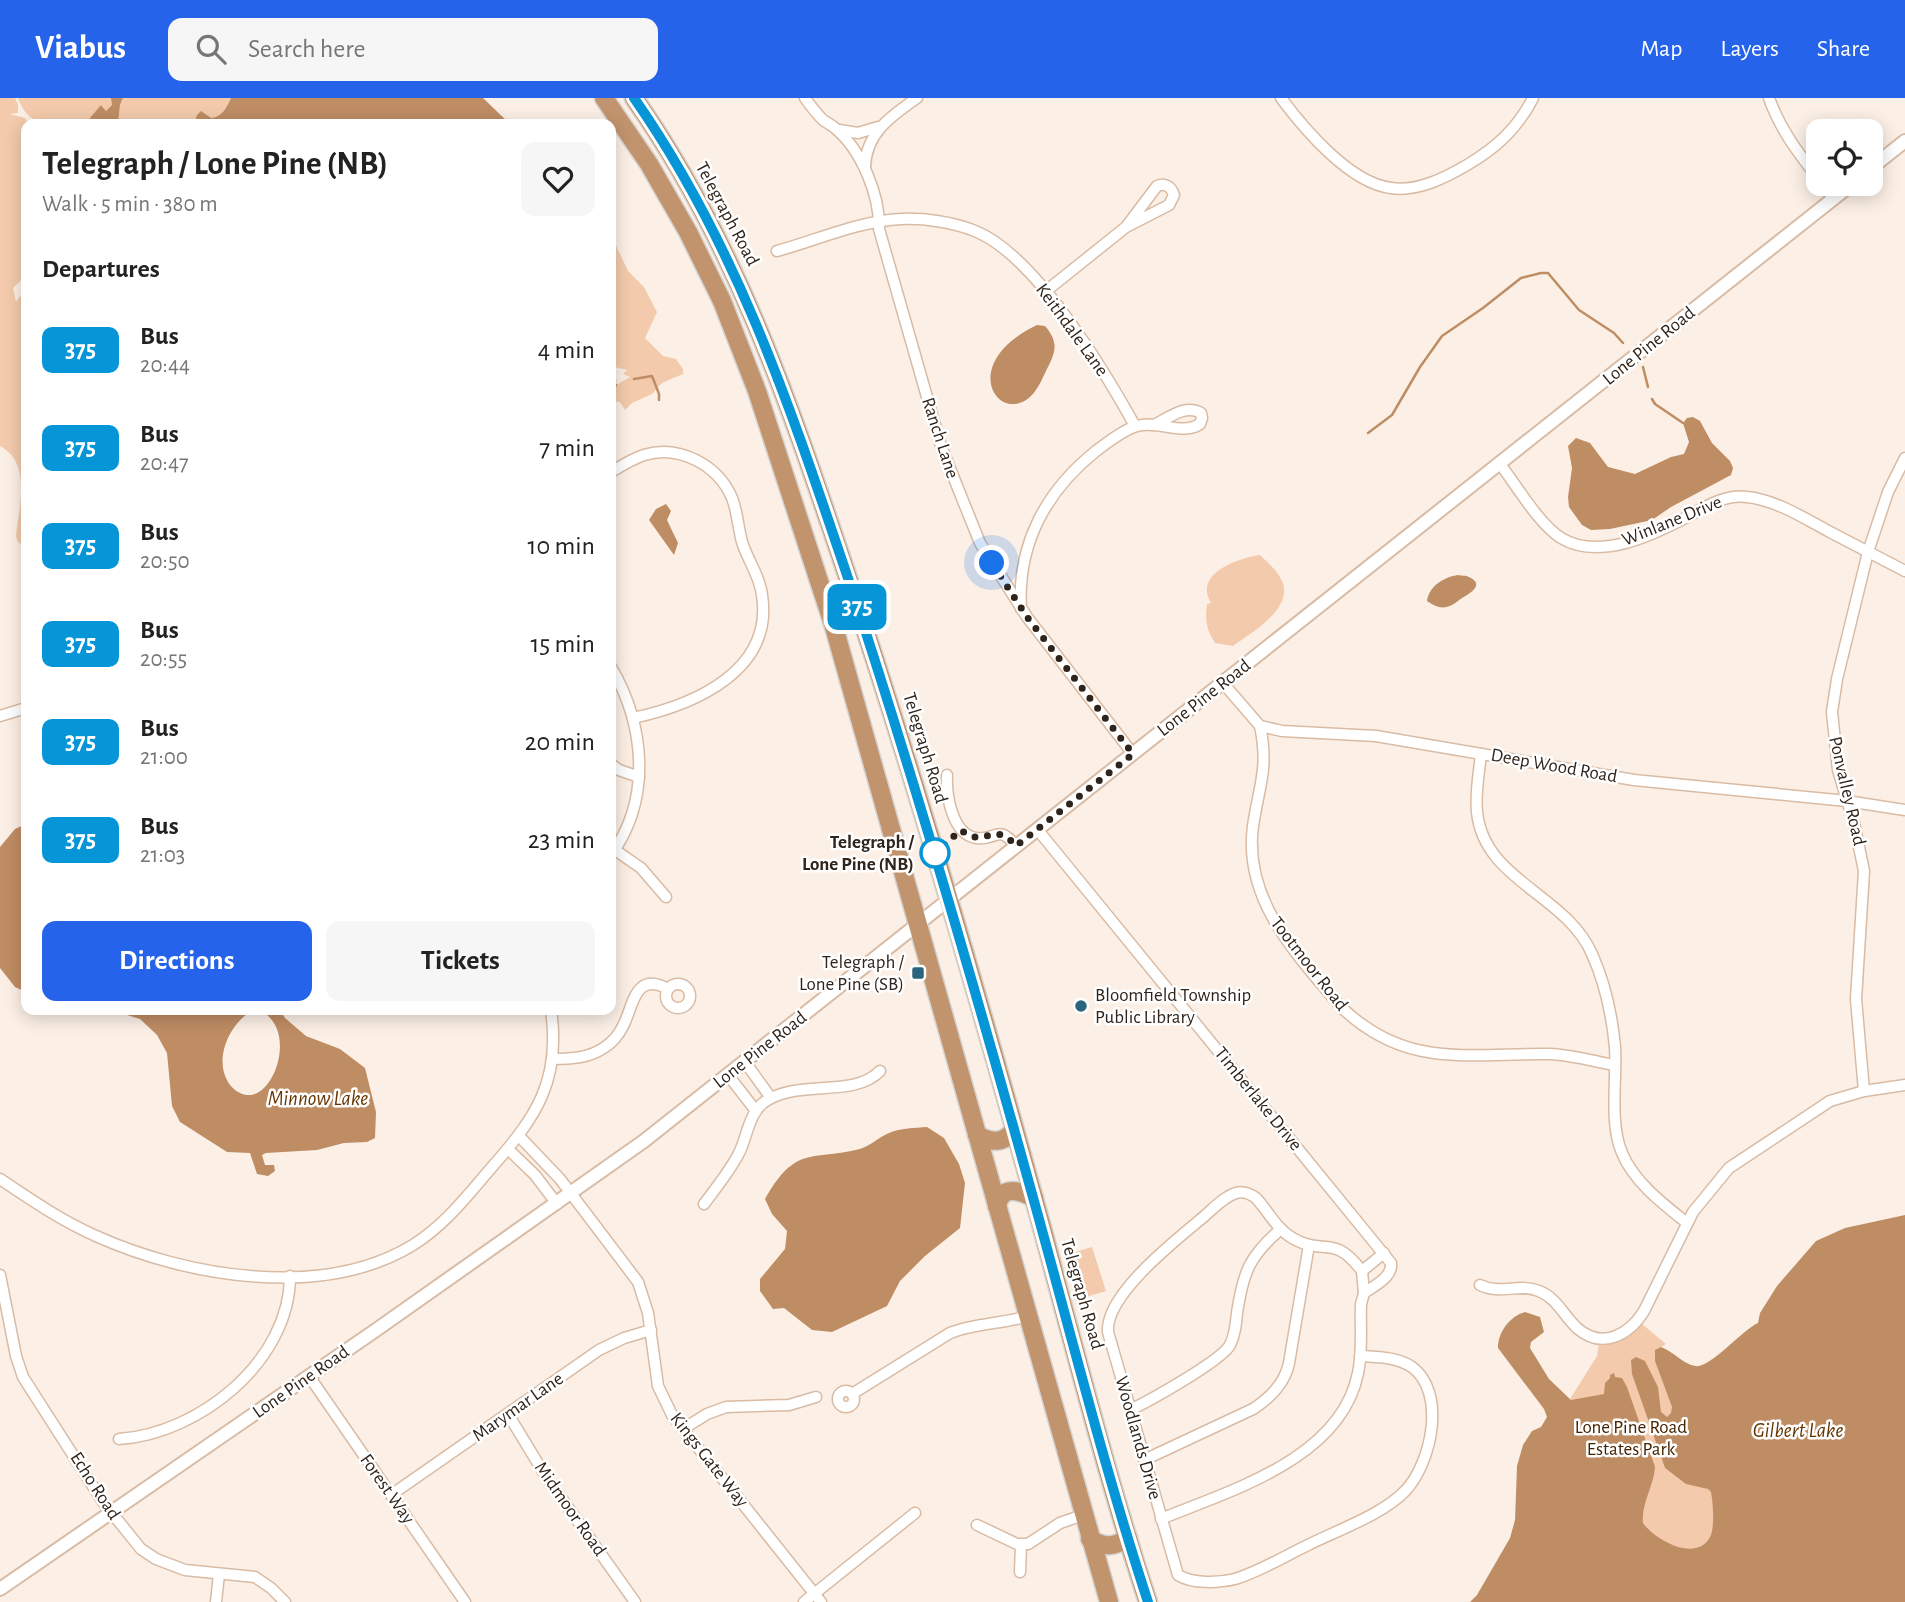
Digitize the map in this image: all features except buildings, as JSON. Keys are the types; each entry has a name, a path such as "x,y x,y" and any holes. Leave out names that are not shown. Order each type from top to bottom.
{"highway":[{"path":"604,98 669,197 722,301 757,391 834,627 1108,1602"},
{"name":"Telegraph Road","path":"634,98 696,196 754,314 864,626 949,899 1148,1602"},
{"path":"834,627 849,635 857,633 864,626"},
{"path":"849,681 856,670 861,668 879,674"},
{"path":"977,1135 987,1140 1000,1141 1008,1138 1014,1130"},
{"path":"997,1206 1000,1197 1009,1191 1019,1191 1034,1198"},
{"path":"1090,1539 1102,1546 1112,1546 1128,1538"}],"street":[{"name":"Ranch Lane","path":"805,98 822,120 837,129 865,169 879,215 878,229 920,375 954,483 980,543 1021,609 1133,754"},
{"path":"837,129 858,133 882,125 917,98"},
{"path":"1281,98 1321,144 1354,173 1377,185 1402,189 1436,181 1490,150 1518,124 1533,98"},
{"path":"1769,98 1784,132 1806,162"},
{"path":"865,169 867,149 882,125"},
{"path":"1883,158 1905,141"},
{"path":"1046,291 1126,227 1169,205 1174,194 1171,188 1165,184 1157,186 1126,227"},
{"name":"Lone Pine Road","path":"0,1589 557,1204 728,1076 1836,196"},
{"name":"Keithdale Lane","path":"777,251 879,222 902,219 925,220 974,231 1009,253 1046,291 1116,391 1135,426"},
{"path":"1021,609 1020,586 1029,540 1038,518 1056,490 1080,464 1135,426 1156,424"},
{"path":"616,470 646,455 667,452 686,456 710,469 723,481 732,498 744,547 759,582 763,601 763,618 757,641 747,659 730,675 705,694 676,707 633,718"},
{"name":"Ponvalley Road","path":"1864,1091 1856,999 1864,871 1838,770 1832,712 1837,679 1868,552 1888,492 1905,458"},
{"name":"Winlane Drive","path":"1500,464 1542,519 1563,539 1572,542 1598,546 1632,542 1716,502 1746,496 1793,512 1905,571"},
{"path":"616,676 633,718 639,753 639,777 633,809 616,846"},
{"path":"1223,683 1260,726"},
{"path":"0,716 21,710"},
{"name":"Deep Wood Road","path":"1260,726 1282,731 1376,736 1634,780 1847,801 1905,810"},
{"name":"Tootmoor Road","path":"1260,726 1264,743 1264,770 1253,825 1252,851 1257,887 1281,932 1346,1012 1386,1038 1419,1052 1455,1056 1553,1054 1614,1065"},
{"path":"1481,754 1477,813 1484,838 1507,870 1567,917 1588,945 1598,968 1608,1003 1615,1047 1617,1128 1621,1152 1645,1187 1687,1223"},
{"path":"616,767 639,777"},
{"path":"947,775 947,788 961,830 976,838 1007,835 1016,846"},
{"name":"Timberlake Drive","path":"1037,829 1384,1253 1391,1263 1390,1273 1364,1293"},
{"path":"616,855 641,868 666,897"},
{"path":"553,1059 580,1058 598,1051 618,1034 628,1016 634,995 639,990 652,985 668,989"},
{"path":"0,1179 73,1225 138,1253 205,1270 245,1275 290,1276 349,1270 386,1259 415,1244 450,1214 519,1136 541,1101 553,1059 551,1015"},
{"path":"745,1062 771,1098"},
{"path":"704,1204 738,1154 756,1111 771,1098 803,1089 855,1084 868,1080 880,1071"},
{"path":"728,1076 756,1111"},
{"path":"1480,1285 1491,1290 1526,1288 1539,1291 1554,1300 1579,1329 1600,1338 1617,1337 1637,1322 1687,1223 1711,1187 1739,1160 1820,1107 1864,1091 1905,1085"},
{"name":"Kings Gate Way","path":"519,1136 560,1178 631,1271 642,1293 652,1330 656,1376 661,1395 683,1429 817,1598"},
{"path":"521,1161 532,1148"},
{"path":"508,1149 557,1204"},
{"name":"Woodlands Drive","path":"1360,1356 1395,1359 1405,1364 1417,1372 1428,1392 1432,1419 1430,1445 1416,1477 1401,1495 1380,1509 1244,1576 1223,1581 1187,1579 1178,1575 1108,1332 1108,1320 1112,1312 1159,1253 1223,1200 1239,1192 1251,1194 1256,1198 1281,1229 1292,1238 1309,1245 1341,1250 1362,1271"},
{"path":"1130,1410 1229,1348 1235,1331 1247,1268 1255,1253 1281,1229"},
{"path":"1144,1460 1253,1409 1282,1381 1289,1363 1309,1245"},
{"path":"1161,1519 1264,1476 1309,1448 1330,1427 1346,1406 1359,1372 1361,1304 1364,1293 1362,1271 1384,1253"},
{"name":"Echo Road","path":"0,1275 16,1356 23,1377 111,1512 135,1544 156,1559 185,1570 255,1577 285,1602"},
{"path":"119,1439 154,1433 179,1424 208,1409 231,1391 252,1368 272,1338 285,1306 290,1276"},
{"path":"852,1395 950,1333 968,1327 1028,1317"},
{"name":"Marymar Lane","path":"391,1495 599,1350 624,1338 652,1330"},
{"name":"Forest Way","path":"309,1376 465,1602"},
{"path":"683,1429 707,1414 732,1406 789,1405 816,1397"},
{"name":"Midmoor Road","path":"508,1414 545,1475 635,1602"},
{"path":"804,1602 817,1598 915,1513"},
{"path":"977,1525 1021,1545 1028,1544 1060,1522 1083,1515"},
{"path":"1020,1572 1021,1545"},
{"path":"216,1602 219,1574"}],"green space":[{"path":"0,98 15,98 18,113 10,114 26,119 21,119 21,280 13,288 16,302 21,296 21,486 16,463 10,453 0,446"},
{"path":"18,98 111,98 113,105 106,111 101,105 94,119 33,119 23,109"},
{"path":"123,98 231,98 218,115 197,119 119,119"},
{"path":"616,246 628,271 644,287 657,312 645,338 663,356 676,359 683,369 683,374 662,383 652,394 632,403 625,410 620,402 616,402 616,385 630,377 623,374 627,370 616,367"},
{"path":"21,498 21,544 16,536"},
{"path":"1260,555 1282,581 1282,601 1269,619 1233,646 1215,643 1206,620 1207,604 1211,603 1207,592 1208,583 1221,569"},
{"path":"1092,1247 1106,1291 1086,1297 1072,1253"},
{"name":"Lone Pine Road Estates Park","path":"1642,1324 1666,1344 1661,1347 1746,1544 1648,1564 1570,1399 1597,1356 1599,1343 1623,1338"}],"water":[{"path":"111,98 123,98 119,119 90,119 101,105 106,111 112,105"},
{"path":"231,98 483,98 505,119 196,119 201,111 211,118 221,114"},
{"path":"1037,325 1045,326 1052,336 1052,359 1033,394 1021,403 1008,404 998,398 992,388 991,374 997,358 1012,341"},
{"path":"1693,417 1700,421 1712,443 1730,461 1733,468 1731,475 1652,520 1610,529 1591,530 1582,525 1569,507 1568,497 1572,468 1568,446 1576,438 1590,443 1608,467 1635,474 1671,457 1684,454 1689,442 1683,423 1687,418"},
{"path":"666,504 671,511 667,520 678,543 674,555 649,520 656,509"},
{"path":"1458,575 1474,580 1476,584 1472,591 1447,607 1439,607 1427,601 1438,583"},
{"path":"21,826 21,990 15,987 0,968 0,847 15,829"},
{"name":"Minnow Lake","path":"127,1015 246,1015 228,1039 224,1049 223,1069 234,1089 252,1095 263,1089 272,1078 278,1063 278,1032 271,1019 265,1015 283,1015 306,1036 340,1049 365,1068 376,1112 375,1138 367,1142 344,1143 317,1150 266,1153 262,1155 265,1165 274,1165 275,1171 268,1176 257,1174 250,1153 227,1152 180,1122 172,1106 167,1053 157,1035 140,1019"},
{"path":"927,1127 944,1138 959,1164 965,1183 960,1228 925,1256 900,1281 887,1306 832,1332 812,1330 784,1308 773,1309 760,1291 760,1279 785,1249 787,1231 772,1214 765,1199 786,1170 805,1158 860,1149 894,1131"},
{"name":"Gilbert Lake","path":"1905,1215 1905,1602 1470,1602 1477,1595 1510,1538 1515,1520 1517,1466 1523,1445 1532,1431 1541,1427 1547,1417 1544,1409 1498,1348 1500,1336 1510,1321 1525,1312 1540,1317 1544,1332 1531,1342 1530,1348 1549,1379 1571,1400 1604,1394 1605,1383 1614,1373 1615,1377 1622,1378 1655,1467 1644,1508 1643,1523 1666,1542 1695,1548 1704,1545 1712,1533 1711,1492 1686,1484 1665,1468 1632,1374 1631,1360 1636,1357 1645,1361 1658,1387 1661,1412 1667,1417 1672,1407 1655,1361 1655,1350 1661,1347 1695,1366 1709,1362 1758,1323 1760,1313 1777,1286 1816,1241 1845,1228"}],"waterway":[{"path":"1368,433 1392,415 1442,336 1521,278 1548,273 1579,310 1614,333 1623,343"},
{"path":"1643,367 1648,387"},
{"path":"634,379 652,376 659,400"},
{"path":"1652,399 1655,404 1683,423"}],"bus line":[{"name":"375","path":"634,98 696,196 754,314 827,517 864,626 954,917 1148,1602"}],"place":[{"name":"Telegraph / Lone Pine (NB)","path":"935,853"},
{"name":"Telegraph / Lone Pine (SB)","path":"918,973"},
{"name":"Bloomfield Township Public Library","path":"1081,1006"}],"route":[{"path":"935,853 961,830 976,838 996,833 1007,835 1016,846 1133,754 1027,617 992,563"}]}
